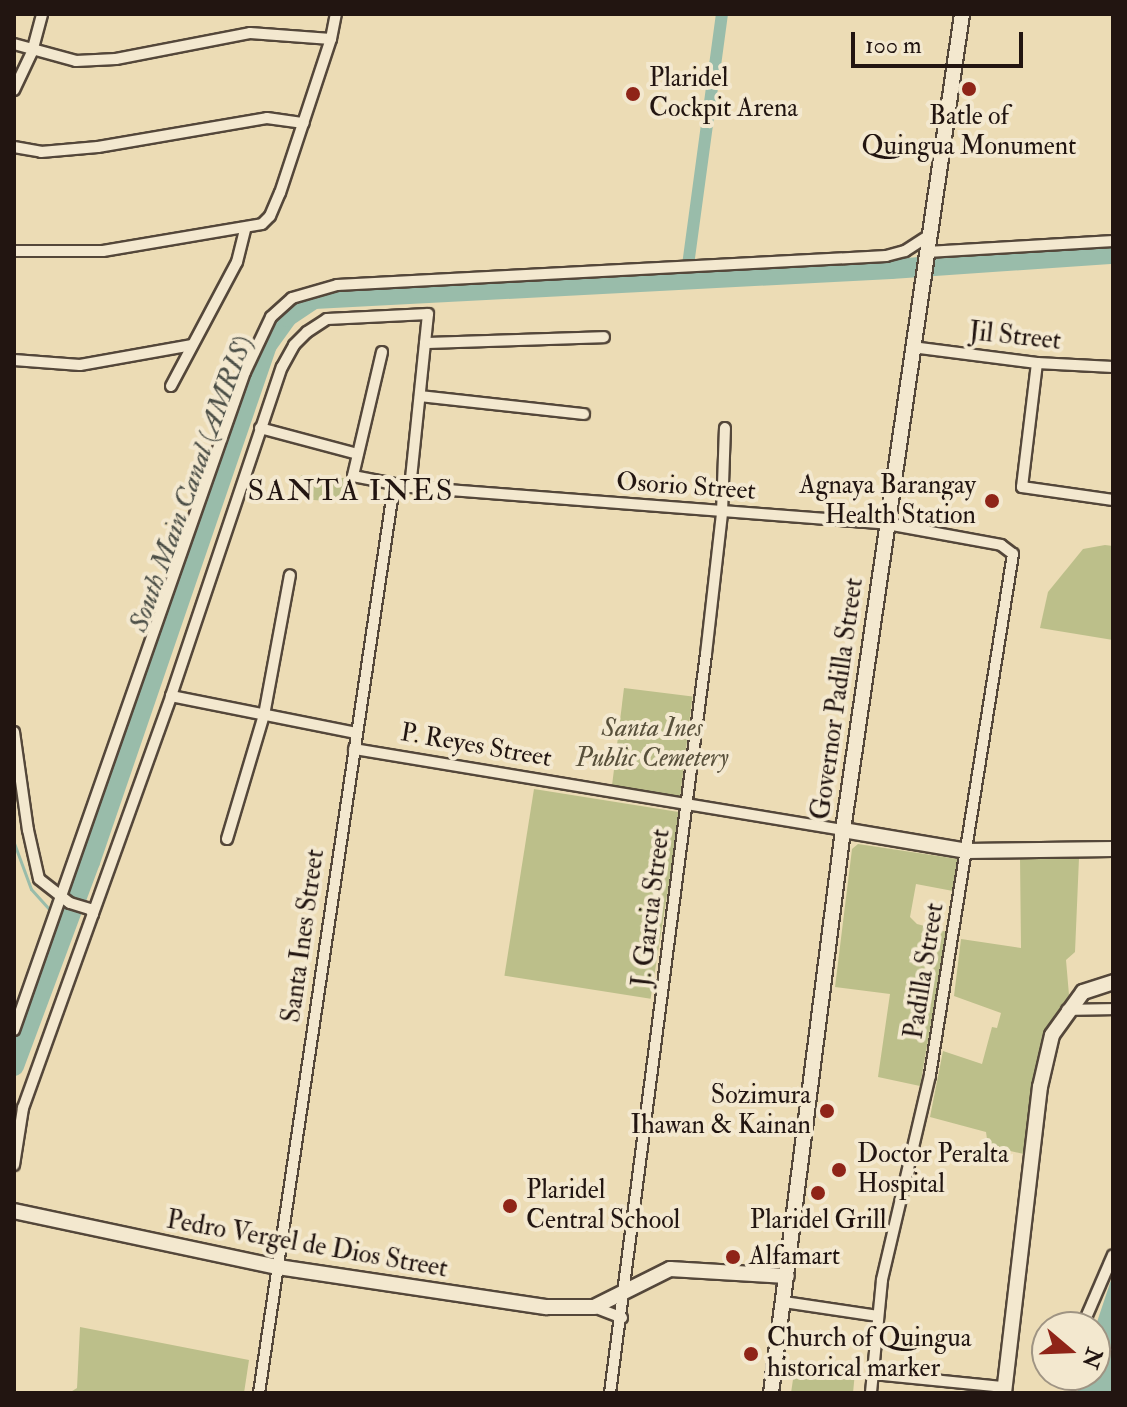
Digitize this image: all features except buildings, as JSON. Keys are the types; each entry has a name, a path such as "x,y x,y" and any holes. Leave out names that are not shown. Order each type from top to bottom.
{"street":[{"path":"14,90 32,52 42,14"},
{"path":"14,251 103,251 262,224 270,216 304,123 336,14"},
{"name":"Governor Padilla Street","path":"771,1393 843,830 962,14"},
{"path":"14,44 32,52 76,61 116,59 250,33 331,39"},
{"path":"14,147 41,152 98,147 267,118 304,123"},
{"path":"171,386 237,262 245,229"},
{"path":"14,1030 54,921 64,903 245,372 271,317 292,298 337,285 886,256 905,251 930,235"},
{"path":"928,253 1113,241"},
{"path":"14,1165 23,1108 171,696 260,428 294,345 327,319 428,314 410,487"},
{"path":"425,343 604,337"},
{"path":"14,360 80,365 192,345"},
{"name":"Jil Street","path":"912,347 1037,363 1113,367"},
{"path":"260,428 358,454 382,352"},
{"path":"1037,363 1022,487 1113,500"},
{"path":"420,396 584,414"},
{"name":"J. Garcia Street","path":"610,1393 622,1318 722,513 725,428"},
{"name":"Osorio Street","path":"358,454 353,476 394,485 887,524 1001,545 1013,554"},
{"name":"Santa Ines Street","path":"259,1393 394,485"},
{"name":"Padilla Street","path":"871,1393 882,1280 930,1075 1013,554"},
{"path":"227,839 264,715 290,575"},
{"path":"171,696 356,733"},
{"path":"14,732 34,864 39,879 64,903 92,911"},
{"name":"P. Reyes Street","path":"354,749 967,851 1113,849"},
{"path":"873,1374 1004,1390 1040,1087 1052,1035 1067,1010 1083,992 1113,982"},
{"path":"1067,1010 1113,1009"},
{"name":"Pedro Vergel de Dios Street","path":"14,1211 148,1242 278,1267 529,1305 594,1307 622,1318"},
{"path":"1089,1311 1113,1255"},
{"name":"Pedro Vergel de Dios Street","path":"594,1307 670,1269 787,1276"},
{"path":"784,1302 878,1316"}],"green space":[{"path":"301,475 344,478 342,502 299,499"},
{"path":"1113,546 1113,640 1040,628 1048,592 1083,549"},
{"name":"Santa Ines Public Cemetery","path":"624,688 692,696 680,802 611,793"},
{"path":"534,789 680,812 651,999 504,976"},
{"path":"858,844 958,859 953,891 916,884 910,917 917,924 947,932 920,1086 878,1077 890,994 835,987 852,849"},
{"path":"1020,858 1079,858 1075,952 1066,960 1069,995 1046,1032 1024,1154 988,1146 986,1132 930,1117 943,1051 982,1064 992,1027 997,1028 1001,1013 954,996 961,939 1021,948"},
{"path":"80,1327 249,1360 244,1393 69,1393 77,1388"},
{"path":"795,1366 855,1372 853,1393 791,1393"}],"shaded area":[{"path":"1113,1274 1113,1393 1077,1393 1111,1391 1111,1311 1101,1311"}],"waterway":[{"path":"686,280 722,14"},
{"name":"South Main Canal (AMRIS)","path":"14,1066 90,862 267,345 287,317 314,299 891,269 1113,254"},
{"path":"14,843 31,889 52,912"},
{"path":"58,918 66,926"}],"place":[{"name":"Batle of Quingua Monument","path":"969,89"},
{"name":"Plaridel Cockpit Arena","path":"633,94"},
{"name":"Agnaya Barangay Health Station","path":"992,501"},
{"name":"Sozimura Ihawan & Kainan","path":"827,1111"},
{"name":"Doctor Peralta Hospital","path":"839,1170"},
{"name":"Plaridel Grill","path":"818,1193"},
{"name":"Plaridel Central School","path":"510,1206"},
{"name":"Alfamart","path":"733,1257"},
{"name":"Church of Quingua historical marker","path":"751,1354"}],"district":[{"name":"SANTA INES","path":"351,491"}]}
